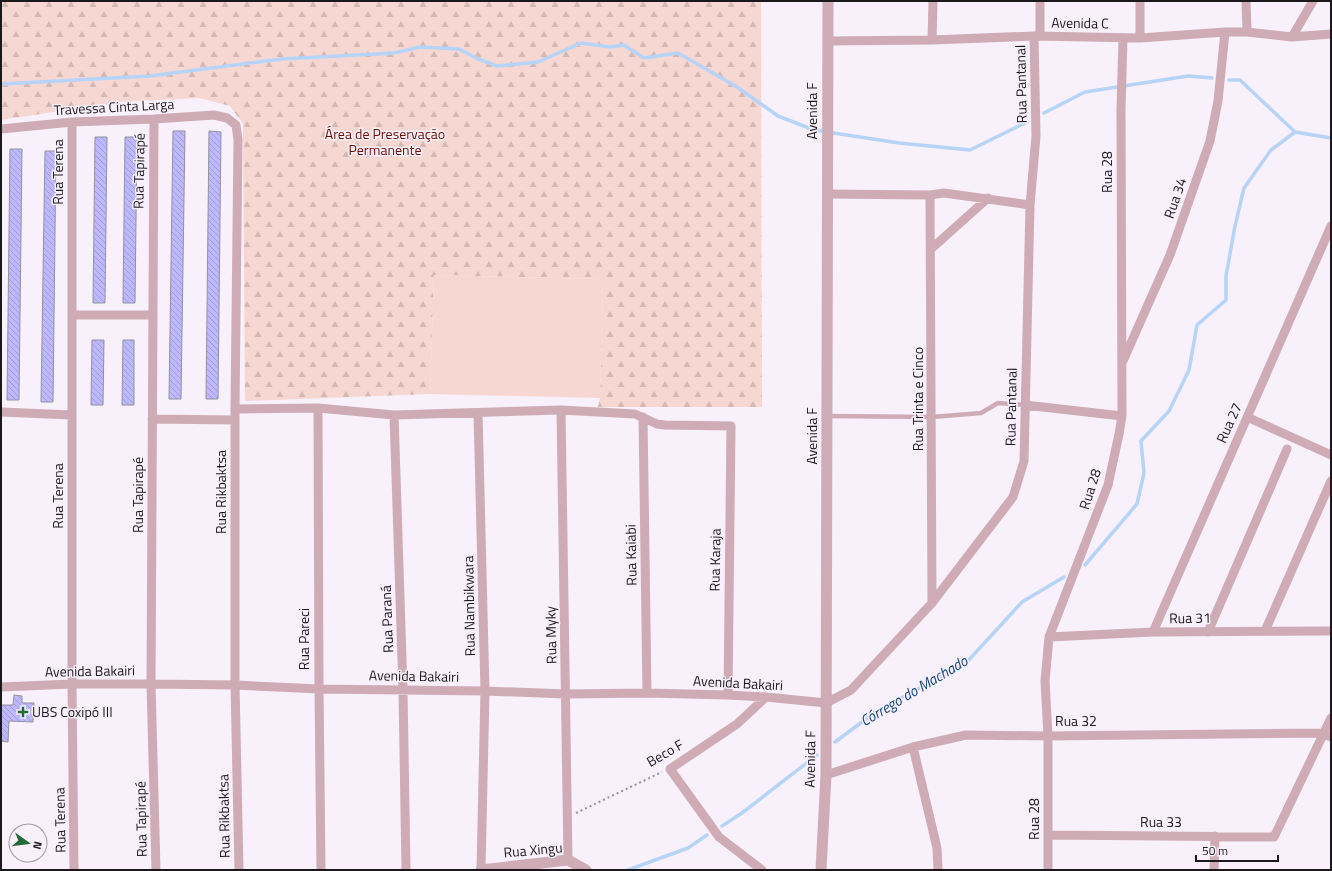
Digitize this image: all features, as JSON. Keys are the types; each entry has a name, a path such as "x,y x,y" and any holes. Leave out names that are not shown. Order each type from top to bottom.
{"street":[{"name":"Avenida F","path":"821,870 826,775 826,194 828,1"},
{"path":"932,40 933,1"},
{"name":"Rua Pantanal","path":"826,703 851,690 932,602 1013,497 1024,461 1030,205 1036,136 1037,36 1040,1"},
{"path":"1140,1 1140,38"},
{"path":"1246,1 1247,32"},
{"path":"1292,37 1313,1"},
{"name":"Avenida C","path":"828,41 932,40 1037,36 1140,38 1225,32 1247,32 1292,37 1331,34"},
{"name":"Rua 34","path":"1121,364 1170,255 1210,141 1218,101 1225,32"},
{"name":"Rua 28","path":"1048,870 1048,736 1045,681 1049,637 1108,485 1122,416 1121,109 1123,38"},
{"name":"Travessa Cinta Larga","path":"1,129 72,122 214,115 227,118"},
{"name":"Rua Rikbaktsa","path":"227,118 236,125 238,140 235,409 235,685 239,870"},
{"name":"Rua Tapirapé","path":"154,119 151,684 156,870"},
{"name":"Rua Terena","path":"72,122 72,684 74,870"},
{"path":"826,194 930,195 944,193 1030,205"},
{"name":"Rua Trinta e Cinco","path":"930,195 932,602"},
{"path":"931,249 988,198"},
{"name":"Rua 27","path":"1153,632 1331,226"},
{"path":"72,315 152,316"},
{"path":"1025,404 1122,416"},
{"path":"235,409 318,408 394,415 561,410 635,414 644,417"},
{"name":"Rua Pareci","path":"318,408 318,690 321,870"},
{"name":"Rua Myky","path":"561,410 568,860"},
{"path":"1,412 72,416"},
{"name":"Rua Nambikwara","path":"478,413 485,691 481,870"},
{"name":"Rua Paraná","path":"394,415 403,690 406,870"},
{"name":"Rua Karaja","path":"644,417 653,422 665,425 731,426 728,695"},
{"name":"Rua Kaiabi","path":"644,417 647,693"},
{"path":"1247,417 1331,455"},
{"path":"152,419 235,420"},
{"path":"1208,632 1287,449"},
{"path":"1265,631 1331,481"},
{"name":"Rua 31","path":"1049,637 1153,632 1331,630"},
{"name":"Avenida Bakairi","path":"1,687 72,684 235,685 318,690 728,695 826,703"},
{"name":"Beco F","path":"670,769 737,724 766,697"},
{"path":"1327,735 1331,718"},
{"name":"Rua 32","path":"826,775 913,747 966,735 1327,735"},
{"name":"Rua 33","path":"1048,835 1274,837 1327,735"},
{"path":"913,747 937,848 938,870"},
{"path":"670,769 719,837 762,870"},
{"path":"1214,836 1214,870"},
{"name":"Rua Xingu","path":"481,870 568,860 586,870"}],"lane":[{"path":"827,416 932,417 981,413 998,403 1025,404"}],"path":[{"name":"Beco F","path":"568,817 670,769"}],"green space":[{"name":"Área de Preservação Permanente","path":"1,1 761,1 762,407 598,407 600,398 603,279 434,275 430,394 245,401 243,124 230,106 199,98 120,102 1,120"},
{"path":"434,275 603,279 600,398 430,394"}],"building":[{"path":"173,131 185,131 181,399 169,399"},
{"path":"209,131 221,132 218,399 206,399"},
{"path":"95,137 107,137 105,303 93,303"},
{"path":"125,137 137,137 135,303 123,303"},
{"path":"10,149 22,149 19,400 7,400"},
{"path":"45,151 56,151 53,402 41,402"},
{"path":"92,340 104,340 103,405 91,405"},
{"path":"123,340 134,340 134,405 122,405"},
{"path":"14,695 22,696 22,703 34,703 33,722 9,721 8,742 1,741 1,705 13,705"}],"waterway":[{"path":"1,84 150,76 282,59 394,53 420,47 459,49 476,58 497,66 538,62 581,43 610,47 624,45 644,58 678,53 737,87 778,116 814,130 899,143 970,150 1027,122"},
{"path":"1044,113 1085,92 1188,76 1212,78"},
{"path":"1229,80 1240,80 1295,132"},
{"name":"Córrego do Machado","path":"1085,565 1137,504 1144,473 1141,441 1169,411 1189,370 1197,325 1226,300 1226,276 1235,226 1244,188 1271,150 1295,132 1331,138"},
{"name":"Córrego do Machado","path":"835,742 877,711 966,663 1022,602 1064,577"},
{"name":"Córrego do Machado","path":"722,826 742,813 817,755"},
{"name":"Córrego do Machado","path":"628,870 688,848 707,835"}],"place":[{"name":"UBS Coxipó III","path":"23,712"}]}
